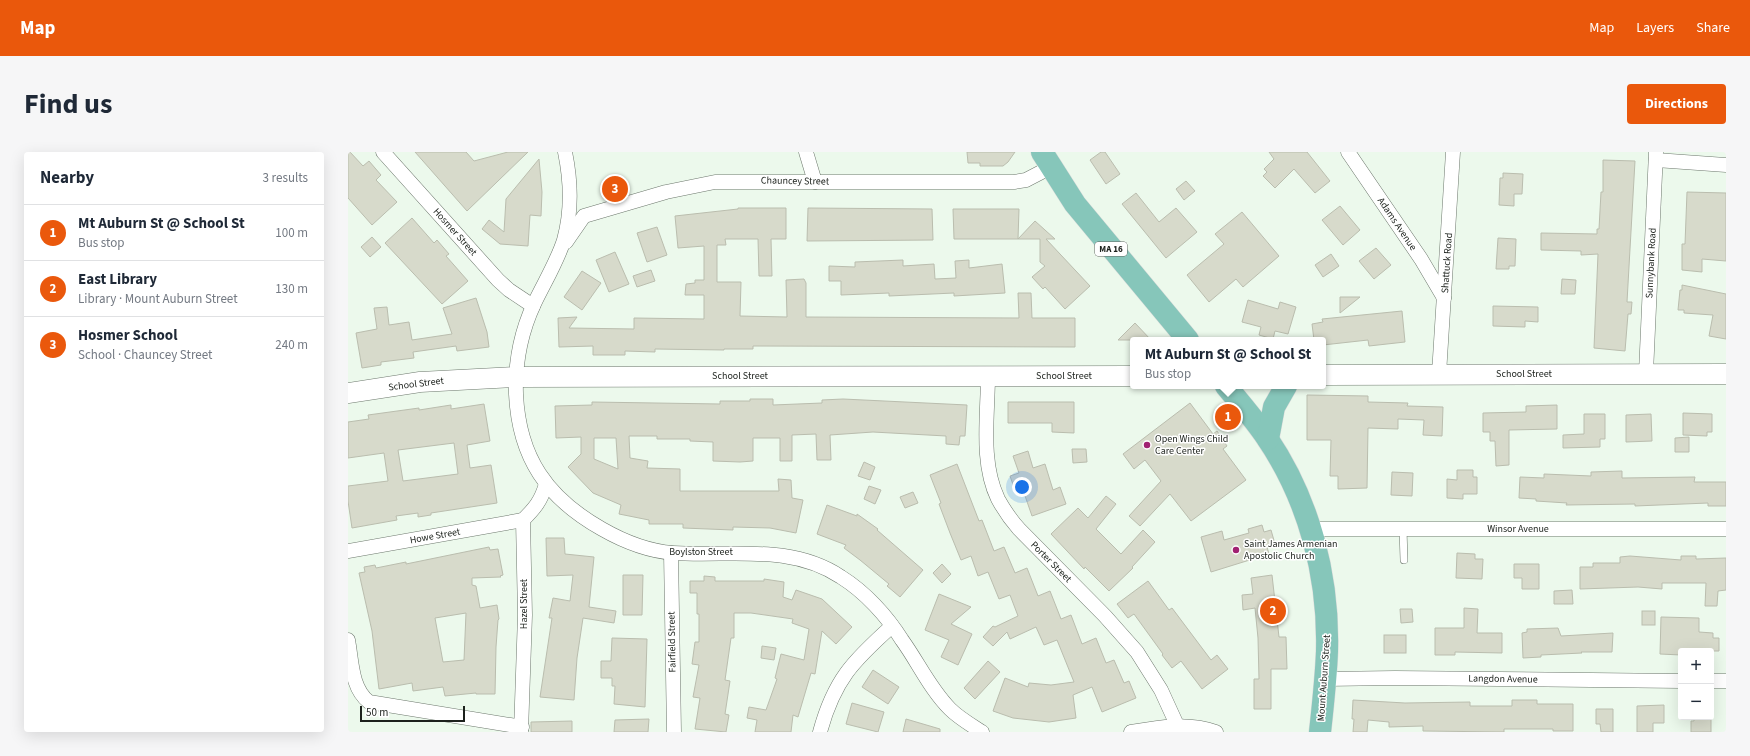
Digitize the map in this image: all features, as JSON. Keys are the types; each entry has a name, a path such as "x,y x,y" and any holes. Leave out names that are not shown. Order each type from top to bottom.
{"main road":[{"name":"MA 16","path":"1047,160 1089,222 1185,337"},
{"name":"Mount Auburn Street","path":"1228,389 1268,439 1295,489 1311,529 1322,574 1325,598 1327,651 1320,732"},
{"path":"1268,439 1274,407 1284,389"}],"street":[{"name":"Hosmer Street","path":"384,152 498,280 518,297 533,306"},
{"name":"Boylston Street","path":"565,152 570,186 568,222 559,252 533,306 521,341 516,377 517,406 522,430 530,455 546,484 560,500 576,513 612,535 631,544 671,553 763,553 805,560 826,567 861,592 892,626 938,695 951,710 982,732"},
{"path":"806,152 815,182"},
{"name":"Adams Avenue","path":"1348,152 1421,258 1444,298"},
{"name":"Shattuck Road","path":"1439,374 1453,152"},
{"path":"1656,156 1726,165"},
{"name":"Sunnybank Road","path":"1646,373 1656,156"},
{"name":"Chauncey Street","path":"559,252 584,216 621,204 674,190 715,182 1014,182 1037,176 1047,160"},
{"name":"School Street","path":"1326,375 1726,374"},
{"name":"School Street","path":"348,393 420,382 516,377 988,375 1130,376"},
{"name":"Porter Street","path":"988,375 987,448 992,482 998,499 1007,514 1019,529 1105,616 1137,652 1161,690 1176,725"},
{"path":"523,520 542,497 546,484"},
{"name":"Howe Street","path":"348,551 523,520"},
{"name":"Hazel Street","path":"522,729 525,615 523,520"},
{"name":"Winsor Avenue","path":"1311,529 1726,529"},
{"name":"Fairfield Street","path":"671,553 674,732"},
{"path":"820,732 829,701 846,672 859,656 892,626"},
{"path":"348,640 358,688 362,696 368,702 522,729"},
{"name":"Langdon Avenue","path":"1325,679 1395,678 1678,681"},
{"path":"1714,681 1726,681"},
{"path":"1131,732 1176,725 1193,726 1216,732"}],"lane":[{"path":"1403,529 1404,560"}],"building":[{"path":"348,152 350,152 363,166 369,161 381,175 376,180 397,202 372,225 348,198"},
{"path":"415,152 466,152 474,161 508,152 528,152 467,211"},
{"path":"967,152 1015,152 1003,166 980,166 980,163 968,163"},
{"path":"1101,152 1105,152 1120,174 1106,184 1090,160"},
{"path":"1269,152 1307,152 1330,181 1315,193 1294,169 1275,188 1263,176 1267,172 1264,169 1274,159"},
{"path":"539,159 542,192 541,216 530,215 528,246 500,244 482,229 489,220 504,232 506,199"},
{"path":"1603,160 1635,161 1627,302 1632,302 1631,314 1628,314 1625,351 1594,348 1598,254 1581,255 1581,251 1541,250 1541,233 1597,234 1597,229 1599,229 1601,192 1603,192"},
{"path":"1503,173 1523,174 1522,194 1514,194 1514,206 1499,205 1500,178 1503,178"},
{"path":"1186,181 1195,191 1184,200 1176,189"},
{"path":"1687,192 1726,193 1726,261 1702,259 1702,272 1682,270 1682,244 1685,244"},
{"path":"1136,193 1159,222 1176,208 1197,232 1166,258 1122,204"},
{"path":"1340,206 1360,230 1343,245 1322,220"},
{"path":"738,208 786,208 786,239 771,239 772,276 759,276 758,239 725,239 726,245 717,245 717,282 741,282 740,316 787,317 786,280 804,279 806,283 806,317 1019,318 1018,293 1031,293 1032,318 1075,318 1075,347 753,346 753,349 655,349 655,352 625,351 625,355 593,355 593,346 559,347 558,318 577,317 569,328 634,329 634,318 704,319 704,295 685,295 686,284 695,283 695,280 704,280 704,246 678,248 675,216"},
{"path":"808,208 932,209 933,240 807,241"},
{"path":"953,209 1019,209 1018,239 954,239"},
{"path":"1242,212 1279,256 1243,287 1236,279 1209,302 1187,275 1224,244 1215,234"},
{"path":"412,218 434,243 437,240 449,254 446,256 468,281 442,304 385,243"},
{"path":"1035,221 1055,239 1046,239 1090,286 1065,309 1045,287 1043,289 1032,277 1045,266 1040,262 1040,239 1018,239"},
{"path":"657,227 667,255 647,262 637,233"},
{"path":"372,237 381,247 370,257 361,247"},
{"path":"1498,238 1516,239 1515,266 1509,266 1509,269 1496,269"},
{"path":"1376,248 1391,265 1374,279 1359,261"},
{"path":"615,252 629,284 609,292 596,260"},
{"path":"1331,254 1339,266 1323,277 1315,265"},
{"path":"903,260 903,266 934,264 935,279 956,278 955,261 969,260 969,268 1002,264 1005,293 954,296 954,293 889,296 889,293 841,295 841,281 829,281 829,266 855,267 855,262"},
{"path":"651,270 655,281 637,287 633,276"},
{"path":"582,271 601,283 582,310 564,297"},
{"path":"1562,279 1576,280 1575,294 1561,294"},
{"path":"1682,285 1726,294 1726,339 1709,336 1713,315 1684,313 1684,310 1678,310"},
{"path":"1340,297 1360,297 1340,313"},
{"path":"476,298 487,332 489,347 457,351 456,346 413,352 414,358 381,362 381,365 362,368 356,333 377,329 374,308 387,307 389,325 409,322 412,340 452,334 443,308"},
{"path":"1248,300 1278,309 1280,302 1296,307 1288,334 1275,331 1274,337 1266,337 1259,335 1261,327 1242,322"},
{"path":"1493,306 1538,307 1538,322 1525,321 1525,327 1493,326"},
{"path":"1402,311 1405,342 1369,346 1368,340 1326,345 1326,337 1314,337 1312,324 1323,322 1322,319"},
{"path":"1135,323 1148,337 1130,337 1130,340 1118,340"},
{"path":"1307,395 1368,396 1368,402 1408,403 1407,406 1443,407 1442,436 1423,435 1424,420 1398,419 1398,429 1368,428 1367,488 1338,489 1338,476 1330,476 1331,440 1307,440"},
{"path":"750,399 773,399 773,405 822,403 822,400 843,399 967,405 965,436 960,436 959,445 946,444 946,436 873,432 830,435 831,460 817,460 816,434 792,435 792,461 780,461 780,438 753,438 753,461 740,462 713,461 713,442 690,441 690,439 657,439 657,436 629,436 630,458 648,461 647,468 680,469 680,491 779,491 778,479 791,480 792,498 803,500 796,533 770,528 733,527 733,530 683,528 683,524 649,524 649,520 619,514 621,505 593,493 568,467 581,454 581,437 556,438 555,406 592,405 592,402 720,404 720,401 750,401","holes":["594,438 616,438 618,469 594,459"]},
{"path":"1008,402 1074,402 1074,433 1052,432 1052,423 1008,423"},
{"path":"1190,403 1213,434 1217,431 1227,446 1223,449 1246,480 1191,521 1170,494 1140,526 1129,516 1161,481 1145,460 1134,469 1123,454"},
{"path":"484,404 490,441 467,445 470,468 491,465 497,503 431,513 431,515 418,517 418,513 396,516 397,520 352,528 348,501 348,486 388,481 384,453 348,458 348,422 369,419 368,415 419,408 419,410 451,405 451,409","holes":["454,443 458,474 403,481 398,450"]},
{"path":"1557,405 1557,429 1509,430 1509,465 1496,466 1495,441 1490,441 1490,432 1483,432 1483,413 1526,412 1526,406"},
{"path":"1683,413 1712,414 1712,432 1707,432 1707,436 1683,435"},
{"path":"1584,414 1605,414 1605,439 1600,439 1600,447 1563,448 1563,435 1584,434"},
{"path":"1651,414 1652,441 1626,442 1626,415"},
{"path":"1689,437 1689,452 1675,452 1675,438"},
{"path":"1072,449 1086,449 1087,462 1073,463"},
{"path":"1028,451 1033,468 1045,464 1053,490 1060,487 1066,504 1032,516 1023,490 1016,493 1010,476 1019,473 1013,456"},
{"path":"864,462 875,467 870,480 858,476"},
{"path":"957,464 979,521 982,520 994,551 1004,547 1015,573 1027,568 1038,596 1050,591 1061,619 1071,615 1082,644 1096,638 1106,663 1114,660 1124,683 1129,681 1136,698 1102,712 1092,687 1073,695 1076,718 1049,722 1013,718 993,711 1005,678 1028,687 1029,683 1051,685 1074,682 1057,640 1044,645 1036,627 1010,639 1007,632 993,646 983,637 993,626 995,627 1018,616 1010,595 999,599 988,572 978,576 971,556 961,560 950,533 939,504 941,503 930,475"},
{"path":"1457,470 1473,470 1473,477 1477,477 1477,494 1463,494 1463,499 1447,498 1447,479 1457,480"},
{"path":"1622,471 1622,478 1695,477 1694,482 1726,482 1726,506 1708,506 1708,503 1635,506 1635,504 1566,505 1567,503 1536,501 1536,499 1519,498 1520,477 1544,478 1544,474 1591,476 1591,472"},
{"path":"1392,472 1413,473 1412,496 1391,495"},
{"path":"869,486 881,490 875,504 864,499"},
{"path":"913,492 918,503 905,508 900,497"},
{"path":"1106,496 1116,504 1096,529 1121,554 1143,530 1155,542 1132,567 1133,568 1109,591 1085,567 1084,569 1051,534 1078,508 1088,518"},
{"path":"827,505 857,516 857,514 878,529 877,530 923,570 900,597 887,586 889,584 844,548 846,545 817,534"},
{"name":"Saint James Armenian Apostolic Church","path":"1262,525 1264,532 1271,530 1275,544 1267,547 1269,554 1211,572 1201,537 1222,531 1224,540 1249,533 1248,529"},
{"path":"546,538 564,538 565,554 594,557 589,607 616,611 614,623 583,618 577,658 574,700 540,697 552,618 549,618 553,598 570,601 573,575 547,576"},
{"path":"489,547 490,550 498,549 503,575 500,576 501,577 472,578 472,585 476,586 480,608 497,605 499,619 496,647 495,694 476,693 445,696 443,687 413,691 412,683 379,689 372,631 359,573 365,572 364,567 375,565 376,568 406,562 406,564","holes":["466,613 464,660 443,662 435,618"]},
{"path":"1457,553 1475,554 1475,559 1483,559 1482,579 1456,578"},
{"path":"1630,556 1681,560 1681,556 1696,556 1696,559 1726,558 1726,590 1718,591 1717,606 1705,606 1706,583 1662,583 1662,589 1638,587 1580,589 1580,567 1593,567 1593,563 1620,563 1620,557"},
{"path":"942,564 951,574 942,583 933,573"},
{"path":"1514,564 1539,564 1539,589 1522,589 1522,578 1514,578"},
{"path":"623,575 643,575 642,615 623,615"},
{"path":"1272,575 1279,637 1286,637 1287,669 1271,669 1271,709 1254,709 1254,679 1259,679 1258,638 1255,608 1243,610 1242,595 1253,594 1251,578"},
{"path":"704,576 715,577 715,581 764,581 764,579 784,582 783,597 792,600 796,590 822,599 852,627 836,644 822,631 815,674 811,673 798,717 793,715 791,732 755,732 757,720 747,718 749,707 766,710 777,679 775,678 781,654 804,660 809,629 792,623 793,619 751,613 734,613 734,638 731,638 725,680 730,681 725,714 729,715 726,732 695,729 700,698 693,697 699,665 692,664 695,642 699,642 699,614 697,614 697,593 690,593 690,581 704,581"},
{"path":"1148,581 1169,610 1172,608 1211,660 1217,655 1228,669 1202,689 1181,661 1172,668 1134,614 1128,618 1117,604"},
{"path":"1572,590 1573,604 1554,604 1554,591"},
{"path":"939,594 971,607 951,624 972,634 958,665 941,657 949,640 925,630"},
{"path":"1464,608 1478,609 1477,633 1502,633 1502,653 1455,652 1455,655 1435,655 1435,628 1464,628"},
{"path":"1400,609 1412,609 1413,622 1401,623"},
{"path":"1642,611 1655,611 1655,625 1642,625"},
{"path":"1661,617 1699,618 1699,632 1713,633 1713,638 1719,638 1719,651 1714,651 1714,648 1678,648 1678,655 1660,654"},
{"path":"1558,628 1561,636 1613,633 1612,652 1581,652 1582,653 1541,655 1541,657 1523,658 1522,633 1527,632 1527,629"},
{"path":"1384,635 1406,635 1406,653 1384,653"},
{"path":"612,638 647,639 645,707 614,704 615,686 612,686 612,678 601,678 601,661 611,661"},
{"path":"762,646 776,648 774,660 761,658"},
{"path":"988,661 1000,672 975,699 964,688"},
{"path":"873,670 899,687 888,704 862,687"},
{"path":"1353,700 1405,703 1470,702 1470,706 1512,706 1512,700 1537,700 1537,704 1573,704 1573,731 1553,731 1553,729 1504,729 1504,732 1423,731 1423,726 1389,727 1389,722 1368,720 1367,732 1353,732"},
{"path":"852,703 884,712 878,732 846,724"},
{"path":"1664,705 1664,723 1653,723 1653,732 1637,732 1637,706"},
{"path":"1596,709 1613,709 1613,732 1601,732 1600,724 1596,724"},
{"path":"649,719 648,732 614,732 615,720"},
{"path":"906,719 940,729 940,732 903,732"},
{"path":"1711,720 1711,732 1691,732 1691,721"},
{"path":"572,721 572,732 531,732 531,722"}],"place":[{"name":"Hosmer School","path":"615,189"},
{"name":"Mt Auburn St @ School St","path":"1228,417"},
{"name":"Open Wings Child Care Center","path":"1147,445"},
{"name":"Saint James Armenian Apostolic Church","path":"1236,550"},
{"name":"East Library","path":"1273,611"}]}
